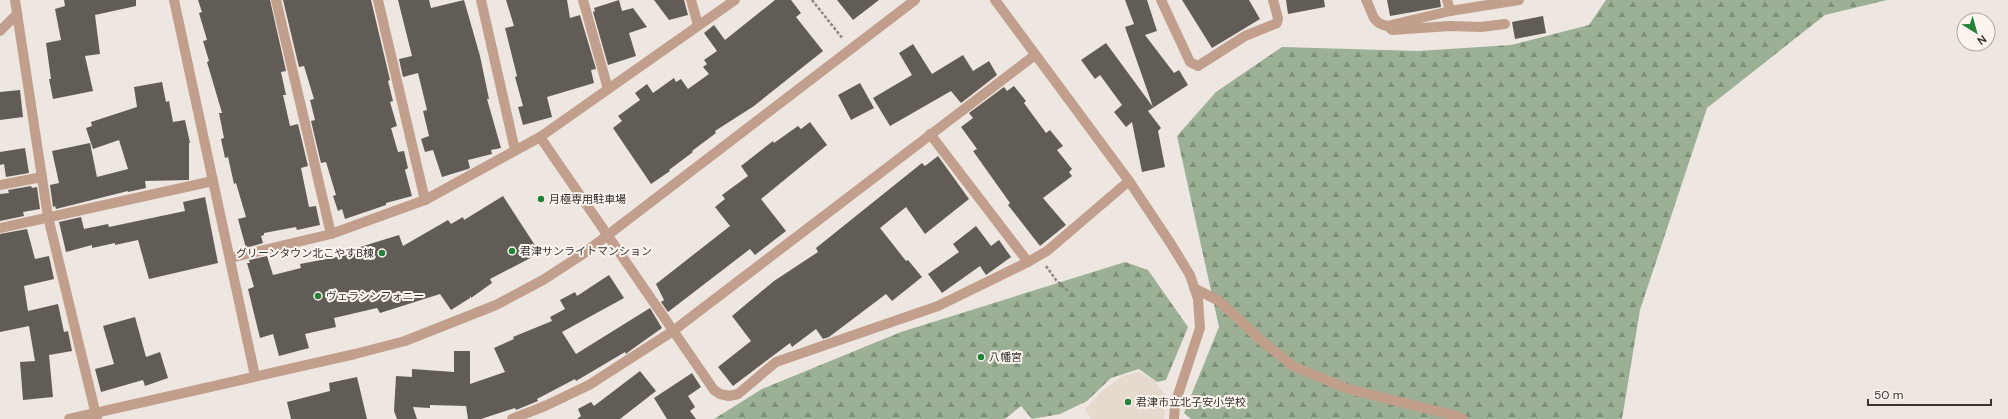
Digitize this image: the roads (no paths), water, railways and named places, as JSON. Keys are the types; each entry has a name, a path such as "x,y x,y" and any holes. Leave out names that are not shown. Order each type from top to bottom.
{"street":[{"path":"15,0 48,217 96,417"},
{"path":"174,0 255,376"},
{"path":"276,0 331,234"},
{"path":"378,0 425,200"},
{"path":"481,0 515,150"},
{"path":"583,0 608,89"},
{"path":"691,0 698,25"},
{"path":"230,258 331,234 425,200 540,137 735,0"},
{"path":"69,419 96,417 255,376 355,354 405,341 496,305 543,280 608,236 915,0"},
{"path":"995,0 1129,181 1186,266 1198,298 1200,328 1175,404 1174,419"},
{"path":"1161,0 1190,62 1198,66 1245,36 1277,23 1278,18 1273,0"},
{"path":"1366,0 1373,20 1379,24 1387,26 1392,30 1450,26 1482,27 1505,24"},
{"path":"1448,0 1450,11"},
{"path":"1387,26 1450,11 1520,0"},
{"path":"0,31 17,14"},
{"path":"512,419 545,406 589,385 673,331 1035,55"},
{"path":"930,134 1028,262"},
{"path":"540,137 714,390 720,394 729,396 738,394 776,362 938,306 1028,262 1047,251 1129,181"},
{"path":"0,185 42,177"},
{"path":"0,228 213,181"},
{"path":"1194,288 1219,301 1262,341 1293,366 1348,389 1464,419"}],"place":[{"name":"月極専用駐車場","path":"541,199"},
{"name":"君津サンライトマンション","path":"512,251"},
{"name":"グリーンタウン北こやすB棟","path":"382,253"},
{"name":"ヴェラシンフォニー","path":"318,296"},
{"name":"八幡宮","path":"981,357"},
{"name":"君津市立北子安小学校","path":"1128,402"}]}
